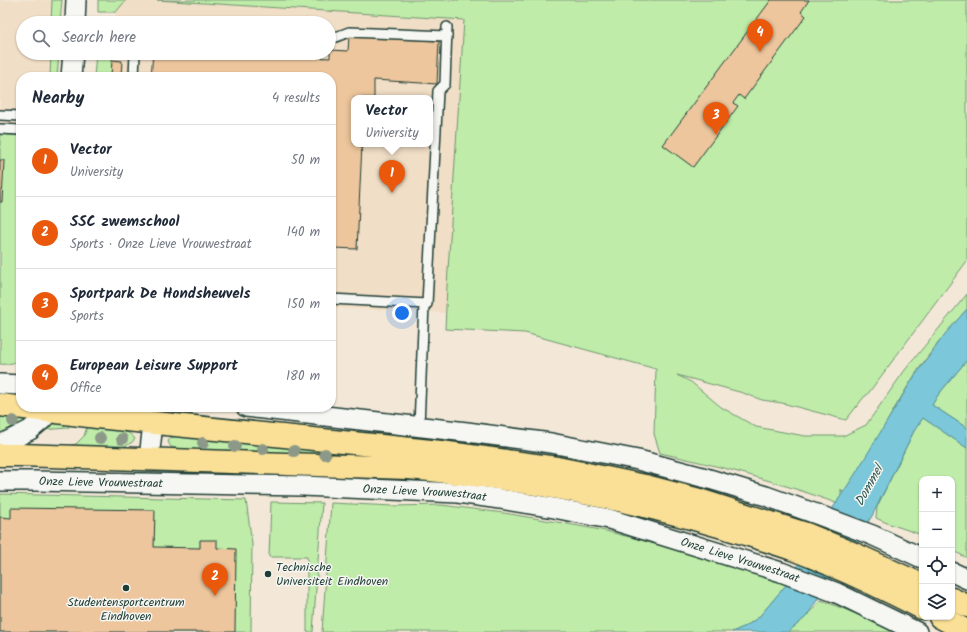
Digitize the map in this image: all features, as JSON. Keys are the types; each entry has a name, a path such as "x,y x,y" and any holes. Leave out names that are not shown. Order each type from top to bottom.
{"main road":[{"name":"Onze Lieve Vrouwestraat","path":"0,405 16,406"},
{"name":"Onze Lieve Vrouwestraat","path":"73,412 153,423 441,452 592,474 699,500 907,585 919,603"},
{"name":"Onze Lieve Vrouwestraat","path":"0,455 408,468 444,471 551,486 640,504 692,518 801,542"},
{"path":"955,600 967,606"},
{"path":"946,620 967,631"}],"street":[{"path":"75,16 76,0"},
{"path":"71,72 72,60"},
{"path":"0,384 16,385"},
{"path":"0,445 30,430 48,412"},
{"path":"292,412 419,426 551,443 638,460 751,491 819,514 919,557"},
{"name":"Onze Lieve Vrouwestraat","path":"149,459 153,423"},
{"name":"Onze Lieve Vrouwestraat","path":"0,481 303,486 458,493 500,499 609,519 781,572 836,592 918,632"},
{"path":"955,573 967,578"}],"lane":[{"path":"419,426 424,304 427,304 438,91 445,84 447,27"},
{"path":"336,37 348,32 447,36"},
{"path":"134,72 135,60"},
{"path":"0,115 16,116"},
{"path":"0,129 16,130"},
{"path":"336,299 424,304"}],"shaded area":[{"path":"0,0 60,0 59,16 16,16 16,60 55,60 54,72 16,72 16,316 0,315"},
{"path":"117,0 157,0 464,20 447,313 336,308 336,72 111,72 112,60 336,60 336,16 116,16"}],"green space":[{"path":"52,0 62,0 61,16 51,16"},
{"path":"98,0 126,0 116,12 98,12"},
{"path":"157,0 967,0 967,261 867,395 846,420 782,403 762,400 743,393 677,375 691,382 721,407 756,427 805,436 843,436 866,425 905,370 967,294 967,309 917,371 861,466 843,493 841,489 841,496 836,503 749,475 660,453 654,434 656,369 525,333 445,329 464,20"},
{"path":"51,60 58,60 57,72 50,72"},
{"path":"95,60 112,60 111,72 94,72"},
{"path":"0,134 16,136 16,362 0,364"},
{"path":"967,360 967,428 932,405 938,395"},
{"path":"0,415 29,418 30,422 6,433 0,434"},
{"path":"923,418 967,448 967,558 955,552 955,476 919,476 919,534 876,518 877,507 914,431"},
{"path":"50,420 71,422 68,428 42,430 30,440 29,448 13,443"},
{"path":"88,424 121,430 132,435 135,439 130,444 113,448 92,449 66,446 76,444 84,436"},
{"path":"177,436 384,455 384,459 185,450 171,447 168,442 170,438"},
{"name":"Studentensportcentrum Eindhoven","path":"0,494 246,500 252,544 251,632 0,632"},
{"path":"271,502 322,503 313,632 307,632 307,557 269,557"},
{"path":"331,503 393,506 441,505 504,513 557,522 606,531 719,560 786,585 759,617 746,626 732,632 322,632"},
{"path":"821,600 867,618 893,632 788,632 806,617"}],"water":[{"name":"Dommel","path":"967,309 967,360 938,395 932,405 967,428 967,448 923,418 914,431 872,516 806,617 788,632 732,632 746,626 759,617 786,585 912,380 945,334"}],"building":[{"path":"771,0 809,0 801,12 806,16 744,99 739,95 733,103 738,106 693,167 663,145"},
{"path":"349,36 439,41 437,84 374,80 374,95 351,95 351,147 362,147 357,249 336,248 336,72 151,72 152,60 336,60 336,50 348,51"},
{"path":"112,60 122,61 121,72 111,72"},
{"path":"0,160 4,160 2,202 0,202"},
{"name":"Studentensportcentrum Eindhoven","path":"11,508 155,510 154,547 200,548 200,540 217,540 217,548 236,549 235,632 0,632 0,517 11,518"}],"place":[{"name":"European Leisure Support","path":"760,52"},
{"name":"Sportpark De Hondsheuvels","path":"716,135"},
{"name":"Vector","path":"392,193"},
{"name":"Technische Universiteit Eindhoven","path":"268,574"},
{"name":"Studentensportcentrum Eindhoven","path":"126,588"},
{"name":"SSC zwemschool","path":"215,596"}]}
